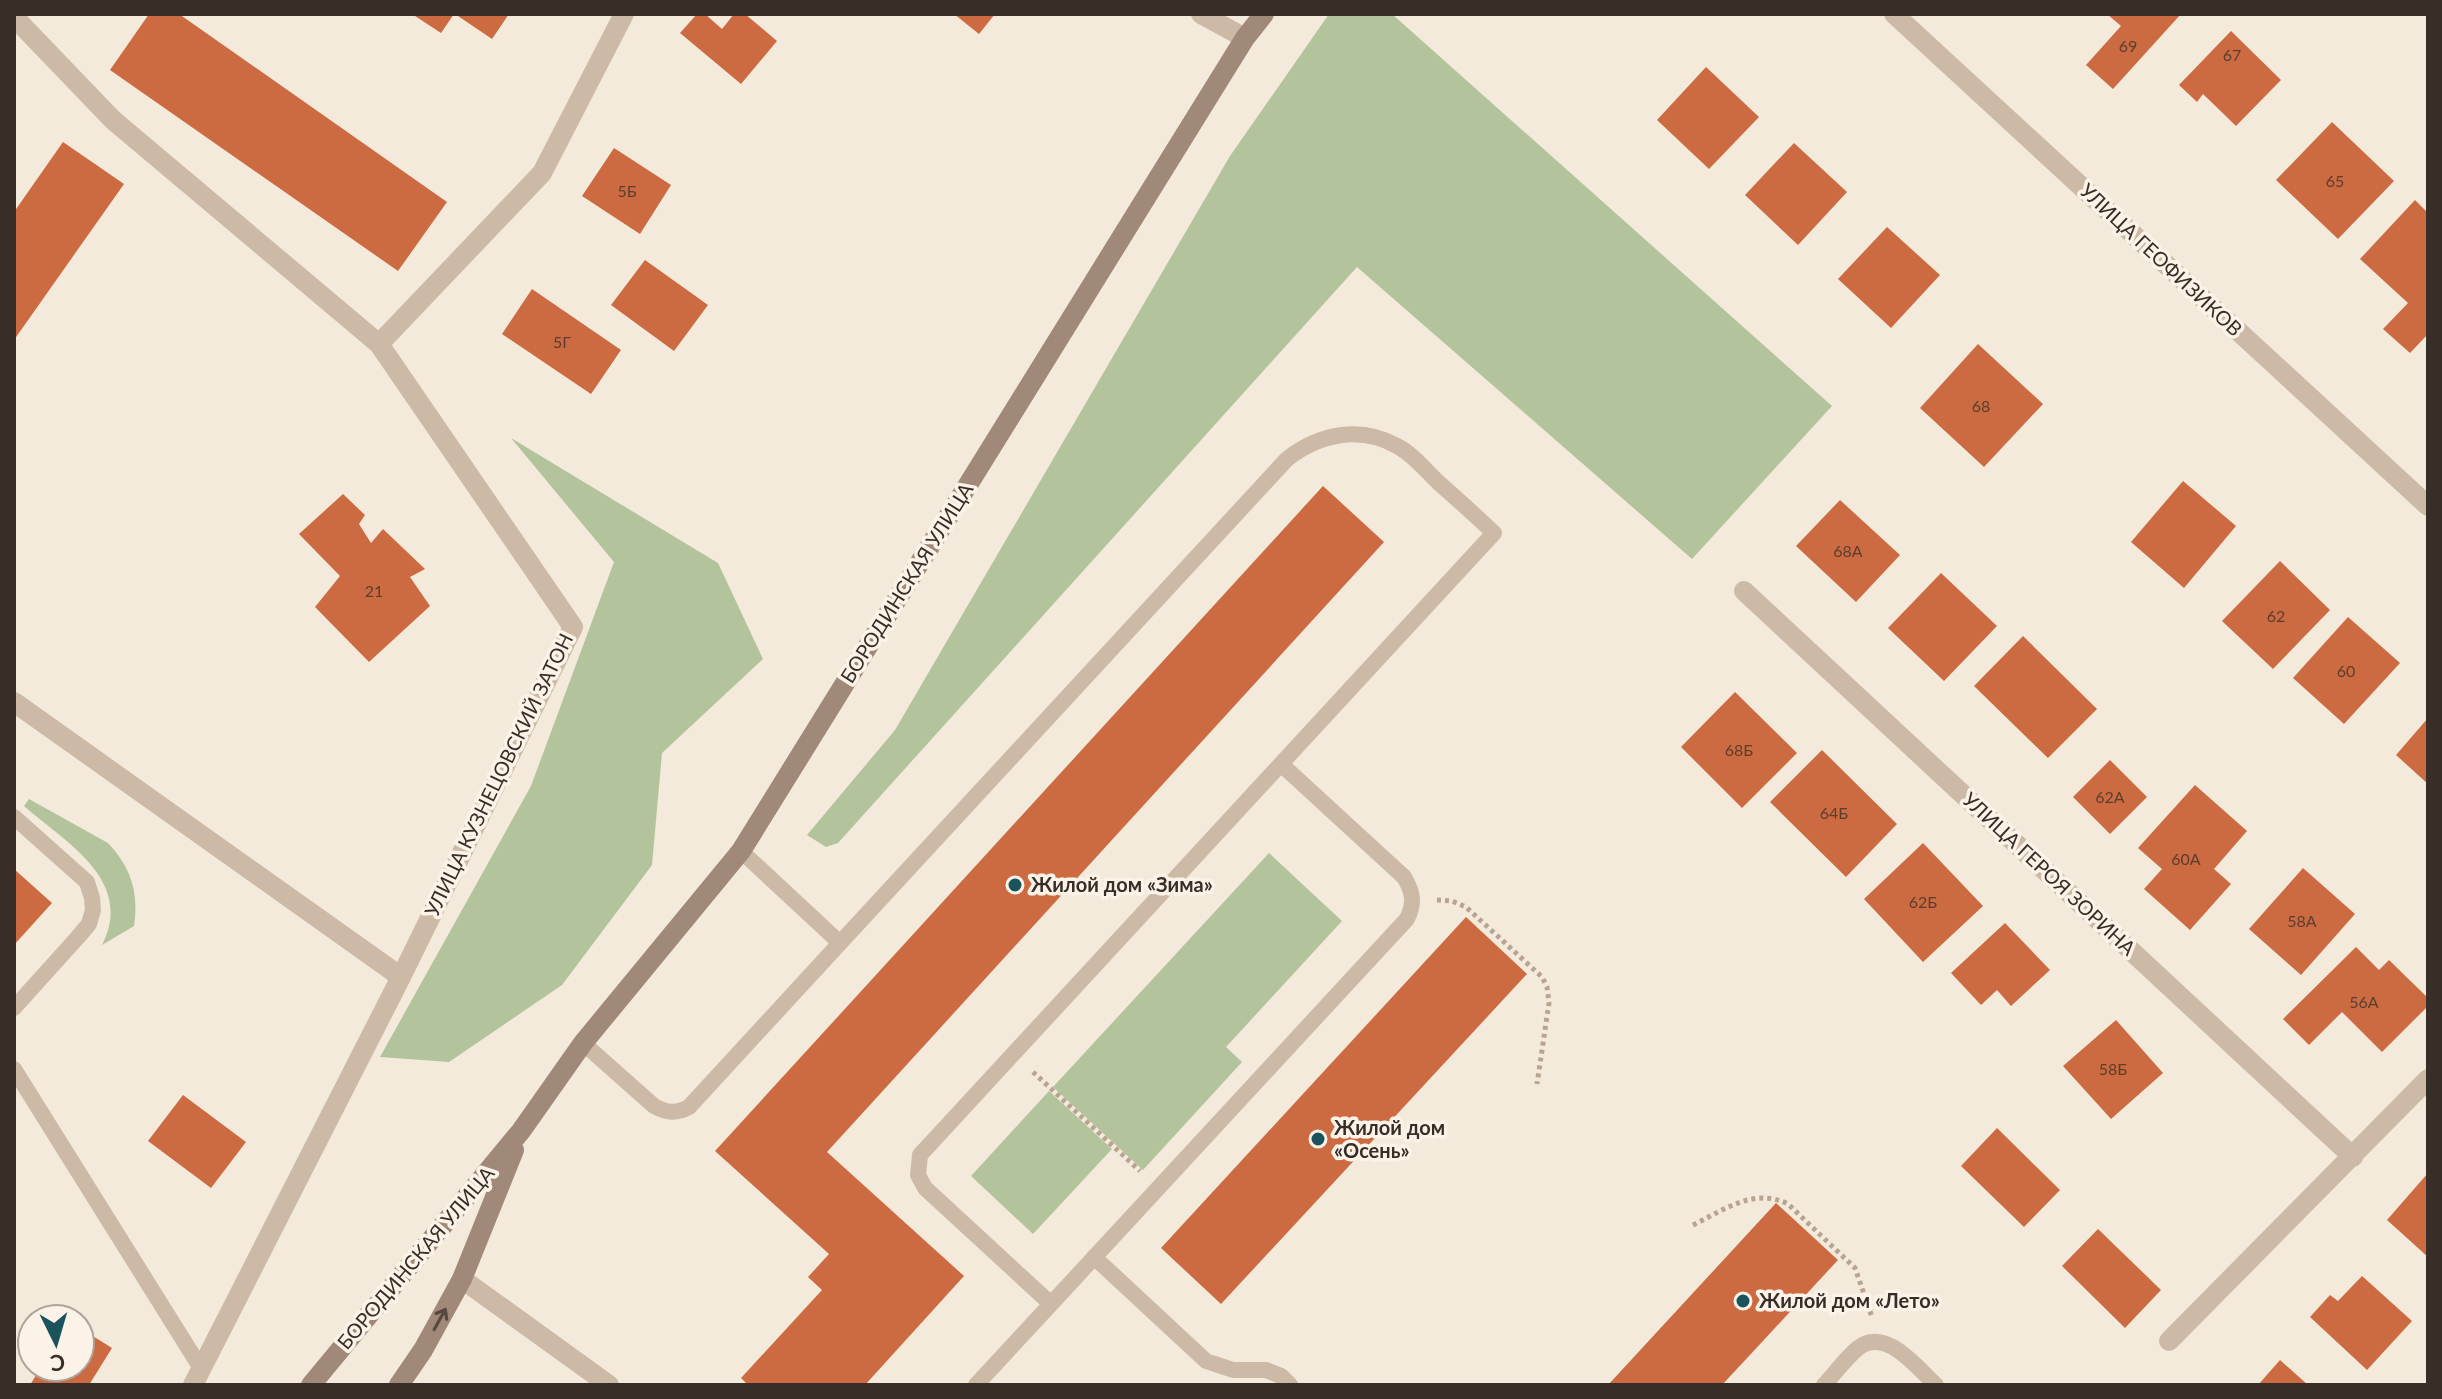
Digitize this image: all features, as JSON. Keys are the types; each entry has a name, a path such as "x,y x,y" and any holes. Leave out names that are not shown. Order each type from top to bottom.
{"street":[{"path":"14,17 113,120 379,344 542,173 624,14"},
{"path":"1201,14 1245,38"},
{"name":"БОРОДИНСКАЯ УЛИЦА","path":"311,1385 521,1131 583,1043 741,851 1245,38 1264,14"},
{"name":"УЛИЦА ГЕОФИЗИКОВ","path":"1894,14 2428,506"},
{"name":"УЛИЦА КУЗНЕЦОВСКИЙ ЗАТОН","path":"197,1377 401,977 573,627 379,344"},
{"name":"УЛИЦА ГЕРОЯ ЗОРИНА","path":"1744,591 2353,1157"},
{"path":"14,702 401,977"},
{"path":"2169,1341 2428,1079"},
{"name":"БОРОДИНСКАЯ УЛИЦА","path":"399,1385 423,1350 462,1279 521,1131"},
{"path":"462,1279 609,1385"}],"lane":[{"path":"583,1043 654,1106 668,1112 683,1111 689,1107 1287,459 1314,442 1345,434 1374,436 1400,447 1494,533 920,1155 918,1175 925,1188 1051,1304"},
{"path":"976,1385 1407,919 1413,898 1404,877 1281,764"},
{"path":"14,817 87,882 93,910 89,924 14,1008"},
{"path":"741,851 840,943"},
{"path":"14,1069 197,1377"},
{"path":"1094,1257 1206,1361 1233,1370 1266,1370 1281,1376 1290,1385"},
{"path":"1824,1385 1860,1346 1879,1342 1898,1350 1936,1385"}],"path":[{"path":"1413,898 1452,901 1466,907 1542,977 1549,1003 1537,1084"},
{"path":"1013,1054 1159,1188"},
{"path":"1693,1225 1756,1197 1788,1204 1855,1268 1879,1342"}],"green space":[{"path":"1329,14 1392,14 1832,406 1692,559 1357,267 838,843 826,847 807,835 895,730 1230,156"},
{"path":"511,438 718,563 763,659 662,753 652,865 562,985 449,1062 380,1057 531,786 614,562"},
{"path":"29,799 108,843 116,852 132,881 134,926 102,945 110,922 110,901 103,882 76,849 24,806"},
{"path":"1269,853 1342,921 1226,1047 1242,1062 1143,1170 1053,1087"},
{"path":"1049,1091 1112,1149 1033,1234 971,1176"}],"building":[{"path":"149,14 179,14 447,202 398,271 110,70"},
{"path":"412,14 454,14 441,33"},
{"path":"455,14 509,14 492,39"},
{"path":"697,14 705,14 722,29 734,14 745,14 777,41 741,84 680,33"},
{"path":"954,14 995,14 979,34"},
{"path":"2107,14 2181,14 2113,89 2086,65 2121,26"},
{"path":"2231,31 2281,80 2236,126 2203,94 2197,102 2179,85"},
{"path":"1706,67 1759,117 1709,169 1657,120"},
{"path":"2332,122 2394,181 2338,239 2276,180"},
{"path":"63,142 124,184 14,340 14,212"},
{"path":"1794,143 1847,192 1798,245 1745,195"},
{"path":"614,148 671,185 640,234 582,196"},
{"path":"2415,200 2428,213 2428,334 2410,353 2383,329 2408,303 2360,259"},
{"path":"1887,227 1940,275 1891,328 1838,279"},
{"path":"645,260 708,305 674,351 611,305"},
{"path":"532,289 621,350 591,394 502,334"},
{"path":"1978,344 2043,404 1984,467 1920,408"},
{"path":"2183,481 2236,526 2184,588 2131,542"},
{"name":"Жилой дом «Зима»","path":"1323,486 1384,542 827,1152 964,1276 865,1385 748,1385 741,1378 822,1290 808,1277 829,1254 715,1151"},
{"path":"343,494 365,515 359,524 371,543 383,529 425,569 410,577 430,606 369,662 315,607 340,576 299,534"},
{"path":"1840,500 1900,555 1856,602 1796,546"},
{"path":"2280,561 2330,610 2273,669 2222,621"},
{"path":"1941,573 1997,626 1944,681 1888,628"},
{"path":"2348,617 2400,663 2344,724 2293,678"},
{"path":"2023,636 2097,709 2048,758 1974,686"},
{"path":"1735,692 1797,753 1742,808 1681,747"},
{"path":"2428,718 2428,784 2396,755"},
{"path":"1822,750 1897,824 1846,877 1770,802"},
{"path":"2110,760 2147,797 2110,834 2073,797"},
{"path":"2195,785 2247,831 2214,869 2231,884 2190,930 2144,889 2162,869 2138,848"},
{"path":"1923,843 1983,906 1923,962 1864,899"},
{"path":"2303,868 2355,914 2301,975 2249,929"},
{"path":"14,869 52,903 14,945"},
{"name":"Жилой дом «Осень»","path":"1466,917 1527,974 1221,1304 1161,1248"},
{"path":"2005,923 2050,970 2011,1006 1997,990 1981,1005 1951,973"},
{"path":"2356,947 2379,970 2389,960 2428,998 2428,1006 2382,1052 2342,1012 2309,1045 2283,1019"},
{"path":"2116,1020 2163,1073 2111,1119 2063,1066"},
{"path":"183,1095 246,1142 211,1188 148,1141"},
{"path":"1997,1128 2060,1190 2024,1227 1961,1166"},
{"path":"2428,1173 2428,1257 2387,1220"},
{"name":"Жилой дом «Лето»","path":"1776,1203 1838,1260 1722,1385 1608,1385"},
{"path":"2098,1229 2161,1290 2125,1328 2062,1266"},
{"path":"2362,1276 2412,1321 2367,1370 2310,1317 2330,1295 2338,1301"},
{"path":"96,1338 112,1348 96,1374"},
{"path":"2280,1360 2308,1385 2258,1385"},
{"path":"31,1383 90,1383 89,1385"}],"place":[{"name":"Жилой дом «Зима»","path":"1015,885"},
{"name":"Жилой дом «Осень»","path":"1318,1139"},
{"name":"Жилой дом «Лето»","path":"1743,1301"}]}
